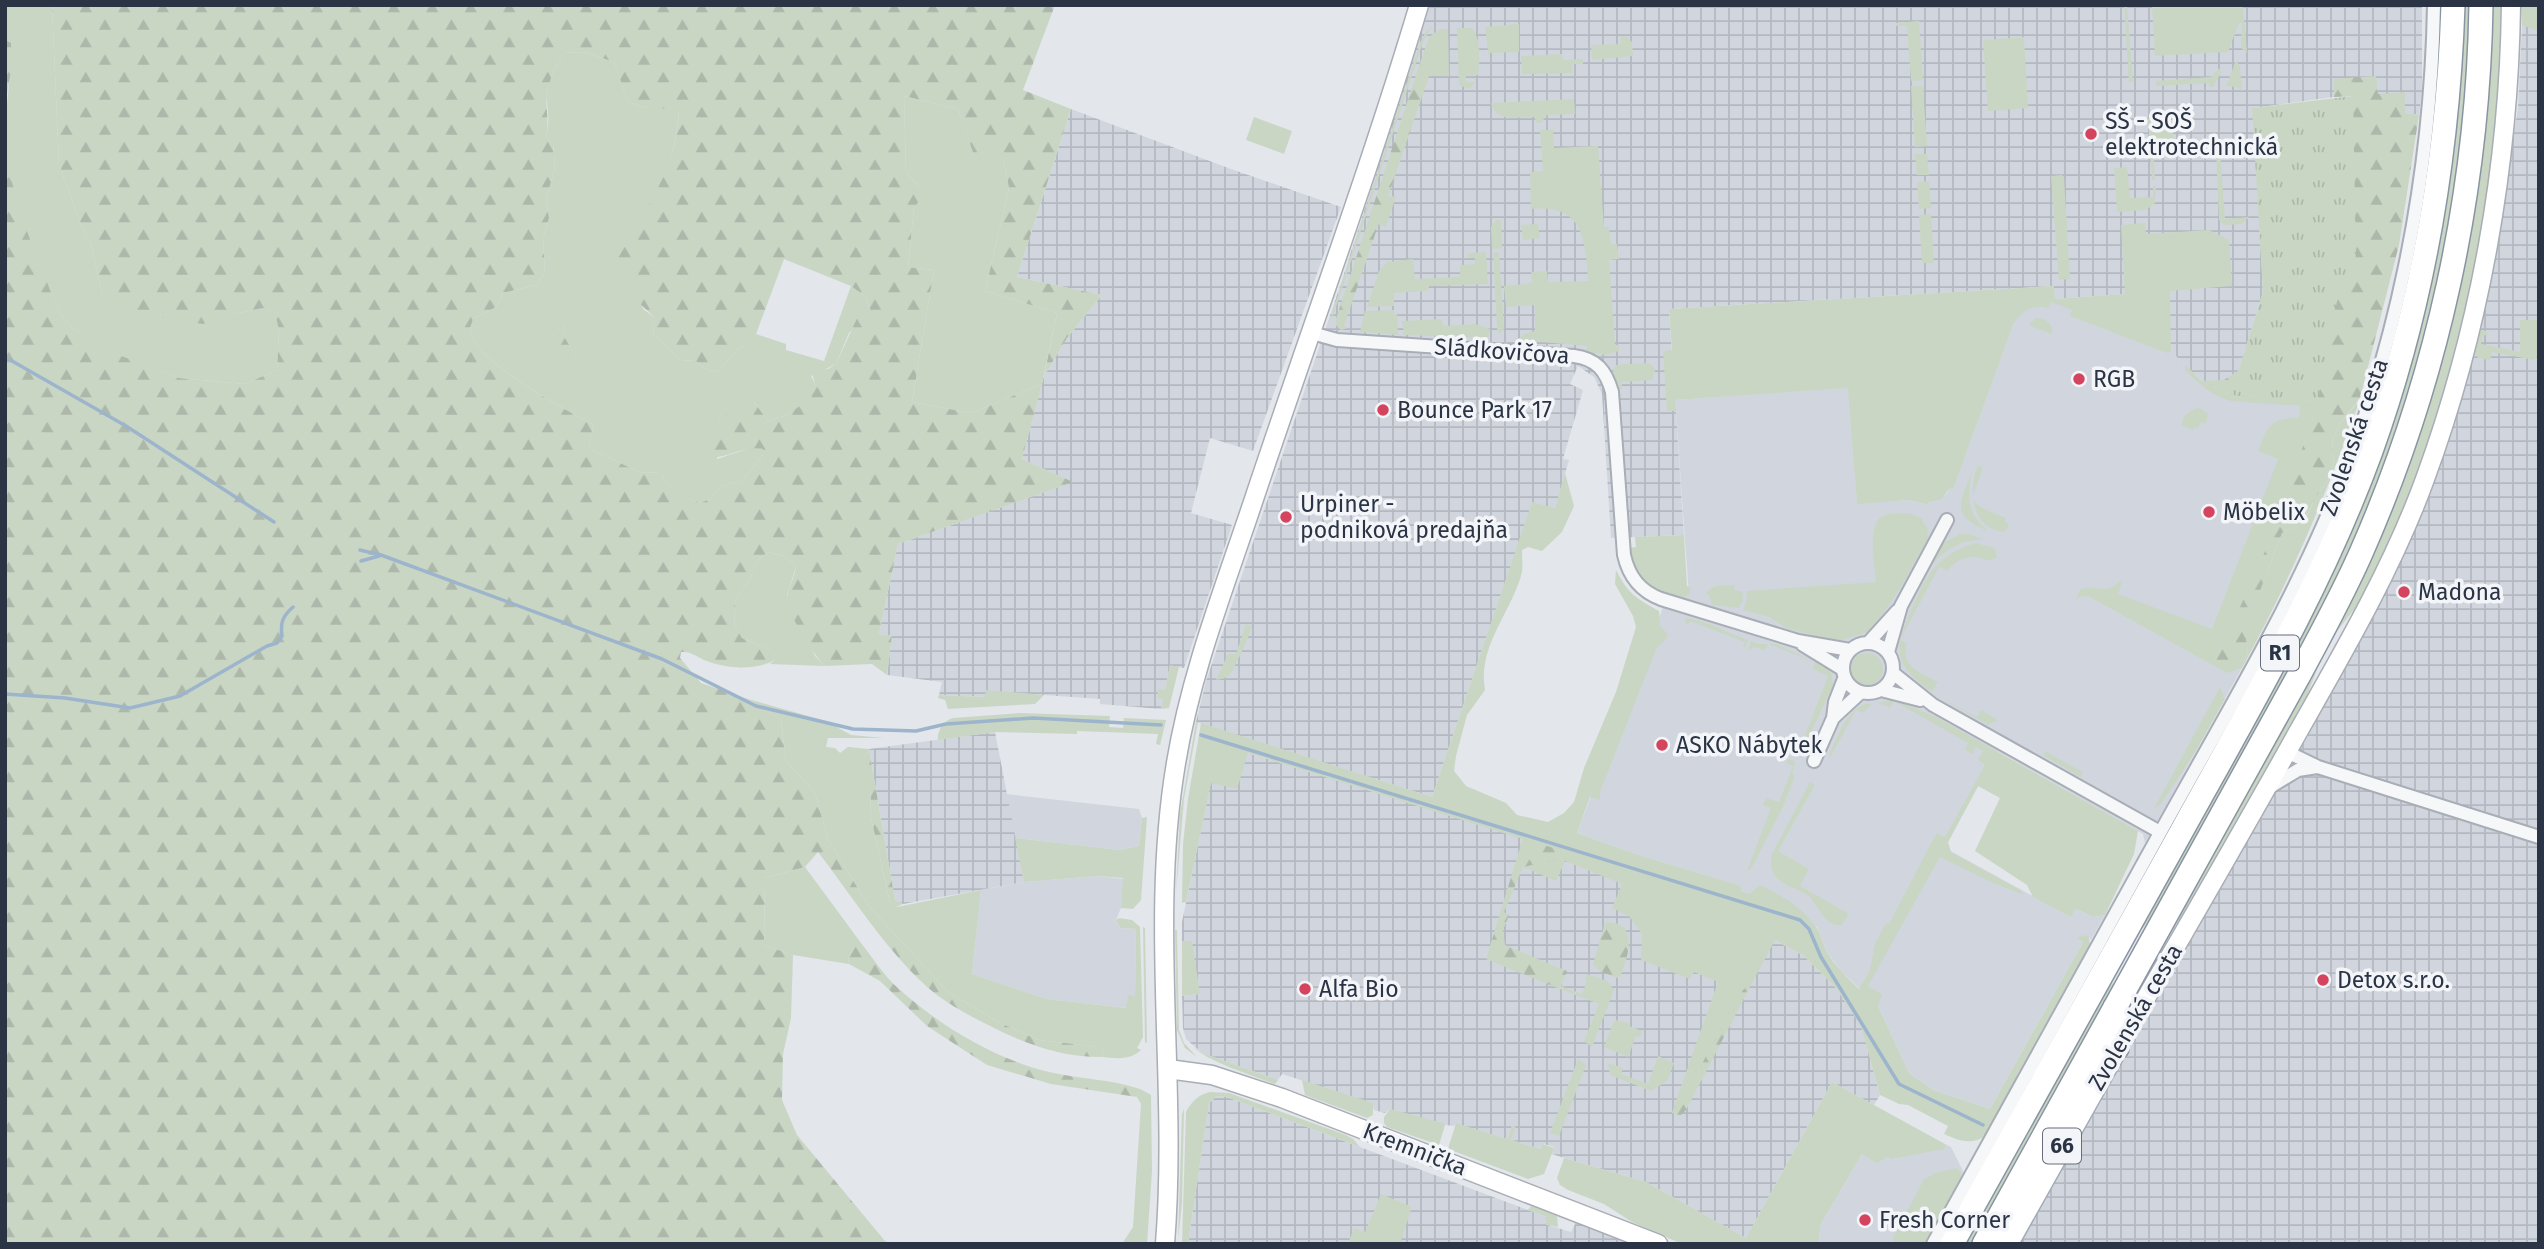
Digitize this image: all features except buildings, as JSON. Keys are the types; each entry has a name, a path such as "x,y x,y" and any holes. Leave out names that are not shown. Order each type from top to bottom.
{"highway":[{"name":"R1","path":"1952,1244 2274,664 2353,498 2391,387 2426,247 2447,99 2453,5"},
{"name":"R1","path":"1984,1244 2333,612 2402,451 2432,350 2457,244 2477,94 2481,5"},
{"path":"2115,1007 2117,1048"}],"main road":[{"path":"1165,1244 1169,1158 1163,912 1167,831 1185,716 1198,667 1376,146 1419,5"},
{"name":"Zvolenská cesta","path":"2007,1244 2341,655 2388,562 2424,481 2444,424 2470,324 2490,229 2504,133 2511,5"},
{"name":"Kremnička","path":"1168,1069 1212,1075 1282,1098 1628,1230 1658,1244"},
{"path":"1628,1230 1641,1244"}],"street":[{"name":"Zvolenská cesta","path":"1933,1244 2288,600 2324,522 2359,433 2394,313 2416,206 2431,88 2434,5"},
{"name":"Sládkovičova","path":"1312,333 1337,340 1574,356 1593,361 1602,368 1612,392 1624,555 1632,578 1651,595 1798,641"},
{"path":"1888,652 1901,606 1947,520"},
{"path":"1868,643 1901,606"},
{"path":"1798,641 1850,650"},
{"path":"1798,641 1843,674 1850,687 1860,693 1870,694 1889,683 1893,673 1892,662 1888,652 1879,646 1859,644 1850,650 1844,658 1843,674 1833,718 1814,761"},
{"path":"1893,673 1933,705 2160,832"},
{"path":"1881,690 1933,705"},
{"path":"1833,718 1860,693"},
{"path":"2287,752 2318,767 2539,837"},
{"name":"Zvolenská cesta","path":"2265,791 2298,770 2318,767"}],"shaded area":[{"path":"1430,5 2422,5 2422,91 2419,115 2405,113 2404,93 2334,97 2253,108 2263,292 2231,395 2201,381 2171,351 2126,294 2055,299 2053,286 1669,309 1684,535 1611,538 1602,394 1594,377 1578,366 1570,384 1583,390 1563,459 1569,460 1555,508 1532,503 1432,797 1196,722 1206,681 1340,286"},
{"path":"2523,5 2539,5 2539,1244 2015,1244 2302,740 2416,493 2476,350 2491,279 2518,108"},
{"path":"1071,109 1341,207 1253,451 1210,438 1191,513 1232,525 1184,668 1170,666 1161,709 1100,704 1100,699 987,691 986,697 939,695 942,682 887,675 892,636 879,634 898,544 1072,482 1022,459 1044,376 1067,338 1102,295 1017,277"},
{"path":"2027,288 2171,351 2201,381 2231,395 2318,401 2237,670 2242,668 2145,843 2143,834 1997,751 1945,848 2071,917 2076,909 2093,917 2105,915 2091,940 2089,937 2076,938 2083,942 1990,1109 1933,1090 1909,1073 1878,1006 1841,971 1827,952 1817,927 1741,891 1740,886 1577,833 1668,594 1684,600 1689,595 1675,400 1849,387 1857,503 1909,500 1928,505 1953,488"},
{"path":"995,732 1024,882 903,904 895,900 869,749"},
{"path":"1248,753 1523,838 1782,925 1775,940 1804,956 1836,988 1861,1025 1880,1095 1874,1105 1832,1082 1746,1238 1646,1182 1552,1154 1554,1147 1544,1144 1541,1149 1511,1140 1515,1127 1512,1126 1507,1139 1390,1109 1385,1113 1374,1110 1372,1103 1282,1074 1278,1080 1202,1053 1186,1039 1183,1028 1182,996 1200,994 1182,942 1182,922 1211,782"},
{"path":"1006,794 1139,809 1142,818 1139,846 1119,850 1015,838"},
{"path":"1097,876 1124,879 1121,908 1116,920 1120,928 1136,929 1135,996 1127,1008 1047,999 972,974 981,890 1024,882"},
{"path":"1217,1096 1227,1097 1547,1217 1545,1224 1571,1232 1576,1222 1616,1237 1625,1244 1188,1244 1209,1103"},
{"path":"1945,1144 1951,1147 1964,1173 1926,1244 1818,1244 1821,1224 1862,1154 1887,1157 1946,1147"}],"green space":[{"path":"5,5 52,5 59,165 91,245 102,292 235,314 263,308 276,313 279,330 277,370 245,384 179,378 103,350 73,328 59,313 27,233 9,171 5,137 11,44 5,40"},
{"path":"52,5 1055,5 1023,90 1071,109 1017,277 1102,295 1067,338 1044,376 1057,313 985,291 1009,188 1003,158 975,158 958,109 904,96 906,172 920,188 921,198 914,208 908,267 934,270 912,402 971,413 1042,384 1022,459 1073,482 898,544 879,634 892,636 887,675 872,664 825,666 807,642 790,610 788,593 796,567 784,556 768,552 759,559 736,599 734,624 742,638 771,650 778,658 753,667 734,667 715,664 685,652 681,652 680,658 701,683 748,699 781,720 786,761 815,793 828,839 868,905 947,991 998,1022 1039,1040 1100,1047 1104,1052 1101,1057 1073,1055 1033,1045 964,1013 947,1002 894,953 818,852 805,867 765,878 764,945 793,955 791,1018 783,1054 782,1100 797,1135 885,1241 891,1244 5,1244 5,131 11,178 24,224 59,313 73,328 103,349 179,378 245,384 277,370 279,330 275,313 263,308 203,324 140,314 102,292 91,245 59,165","holes":["584,52 614,62 628,102 647,108 679,109 677,132 665,173 646,210 611,265 623,270 636,282 634,298 655,318 653,334 681,360 696,361 705,369 718,372 738,349 753,342 784,259 851,286 866,297 870,310 859,314 836,364 828,369 811,370 815,384 811,398 787,415 768,421 754,402 745,401 720,419 717,441 707,448 707,458 756,448 763,449 763,455 742,481 721,486 710,499 700,503 672,489 661,473 639,472 593,450 589,445 592,424 502,369 486,355 470,329 473,319 496,307 503,293 537,285 545,273 543,239 549,218 546,200 555,167 553,144 546,135 547,100 549,84 558,63 564,53"]},
{"path":"2124,5 2127,5 2133,82 2129,82"},
{"path":"2152,5 2243,5 2247,53 2241,48 2242,23 2239,23 2228,52 2155,56"},
{"path":"2460,5 2474,5 2454,217 2421,364 2356,545 2164,903 2142,929 2153,898 2378,452"},
{"path":"2491,5 2504,5 2501,77 2491,176 2473,278 2438,416 2427,445 2429,447 2393,536 2364,597 2337,631 2318,667 2305,701 2307,703 2128,1014 2178,921 2195,881 2402,478"},
{"path":"2521,5 2539,5 2539,31 2522,25"},
{"path":"1919,21 1923,80 1911,81 1907,26 1896,26 1896,23"},
{"path":"1519,24 1519,52 1489,53 1489,59 1485,27"},
{"path":"1432,26 1423,42 1331,322 1420,43"},
{"path":"1457,28 1472,28 1478,44 1478,75 1466,76 1466,82 1476,82 1469,89 1459,85"},
{"path":"1440,29 1448,29 1449,76 1429,76 1429,65 1425,57 1421,60 1429,37"},
{"path":"1620,36 1627,37 1632,42 1633,56 1592,60 1591,45 1621,44"},
{"path":"2024,37 2028,108 1988,111 1983,40"},
{"path":"5,40 11,43 11,71 5,106"},
{"path":"584,52 614,62 628,102 647,108 679,108 673,150 666,171 623,270 637,282 643,309 655,318 653,334 681,360 696,361 705,369 718,372 738,349 752,342 756,334 786,344 786,350 824,361 851,286 866,297 870,311 849,333 836,364 811,376 815,384 812,398 787,415 768,421 754,402 720,419 717,459 753,447 763,449 763,455 742,481 721,486 710,499 700,503 672,489 661,473 639,472 593,450 589,445 592,424 502,369 486,355 470,329 473,319 496,307 503,293 537,285 545,273 543,239 549,218 546,200 555,167 553,144 546,135 547,95 552,76 564,53","holes":["563,324 565,338 581,365 551,337"]},
{"path":"1562,54 1563,60 1583,59 1583,64 1572,64 1573,73 1522,74 1521,56"},
{"path":"1425,57 1429,65 1429,76 1344,326 1348,328 1341,330 1336,325 1336,319 1421,60"},
{"path":"2236,61 2240,66 2242,91 2226,86"},
{"path":"2219,68 2221,73 2213,87 2209,87 2209,83 2156,86 2156,81 2211,77"},
{"path":"2376,76 2378,94 2405,92 2405,113 2419,115 2399,245 2360,398 2339,425 2332,441 2334,463 2328,480 2315,498 2303,524 2282,533 2245,630 2248,653 2244,660 2236,663 2230,670 2215,663 2278,522 2318,401 2231,395 2201,381 2224,380 2239,370 2251,331 2353,96 2334,97 2333,79"},
{"path":"1911,86 1923,86 1927,146 1915,147"},
{"path":"904,96 958,109 975,157 1003,158 1009,188 985,291 1057,313 1042,384 971,413 912,402 934,270 908,267 914,208 920,188 906,172"},
{"path":"2353,96 2356,256 2341,280 2318,401 2231,395 2263,292 2252,108"},
{"path":"1574,99 1575,114 1548,115 1542,123 1537,123 1534,117 1503,116 1498,114 1491,103"},
{"path":"1254,117 1292,131 1284,154 1246,140"},
{"path":"2155,118 2156,123 2172,122 2174,151 2153,152 2155,180 2152,180 2148,119"},
{"path":"1540,130 1553,130 1554,148 1598,146 1604,227 1609,227 1611,244 1617,244 1619,259 1609,260 1615,345 1619,345 1619,351 1606,355 1586,352 1587,346 1517,340 1524,334 1535,331 1535,305 1506,307 1504,286 1532,283 1531,272 1547,271 1548,282 1588,281 1583,238 1572,219 1562,212 1531,209 1530,172 1543,171"},
{"path":"2216,150 2220,150 2225,219 2249,217 2242,224 2224,225 2219,220"},
{"path":"1915,154 1927,154 1929,175 1917,175"},
{"path":"2127,167 2130,198 2153,197 2153,186 2156,185 2155,203 2146,210 2117,212 2114,168"},
{"path":"2062,175 2070,279 2059,280 2051,176"},
{"path":"1929,181 1931,208 1919,209 1917,182"},
{"path":"1396,196 1386,227 1378,224 1387,197"},
{"path":"1931,214 1934,263 1922,263 1919,215"},
{"path":"1496,220 1501,220 1502,248 1492,249 1491,227"},
{"path":"2145,223 2146,234 2209,230 2229,240 2232,286 2170,291 2171,351 2167,353 2070,316 2072,310 2051,302 2048,308 2037,307 2024,311 2014,323 1953,489 1950,488 1942,499 1929,502 1928,505 1909,500 1857,504 1848,388 1675,400 1676,411 1667,411 1663,351 1672,350 1669,309 2054,286 2055,299 2125,294 2121,225"},
{"path":"1538,224 1540,238 1523,240 1521,225"},
{"path":"1486,252 1488,284 1429,286 1428,291 1394,293 1394,306 1367,307 1379,271 1387,262 1413,259 1415,279 1460,277 1460,265 1475,264 1475,258 1468,258 1468,253"},
{"path":"1499,252 1504,329 1499,334 1493,253"},
{"path":"1394,310 1394,314 1397,314 1398,335 1360,332 1365,311"},
{"path":"2036,318 2048,322 2052,334 2028,325"},
{"path":"1441,319 1444,326 1475,324 1490,329 1488,338 1404,335 1402,321"},
{"path":"2520,320 2538,320 2538,356 2534,360 2492,352 2490,360 2478,358 2474,352 2479,330 2486,331 2488,336 2483,335 2481,344 2520,352"},
{"path":"563,323 565,338 588,376 566,360 553,343 551,337"},
{"path":"1651,364 1655,370 1652,380 1622,382 1622,389 1618,389 1613,370 1616,365"},
{"path":"2185,364 2201,381 2231,395 2318,401 2278,522 2215,663 2236,663 2244,660 2248,653 2245,630 2282,533 2304,523 2315,498 2328,480 2334,463 2332,441 2339,425 2360,399 2321,502 2276,603 2242,668 2227,673 2088,596 2079,597 2075,601 2081,589 2111,588 2120,581 2122,582 2118,594 2212,629 2278,459 2258,451 2271,425 2289,418 2299,418 2300,406 2224,399 2195,380 2185,370"},
{"path":"2198,407 2208,414 2206,423 2201,422 2198,428 2193,430 2181,425 2185,415"},
{"path":"1978,465 1983,468 1975,490 1975,501 1984,509 2006,518 2009,526 2004,532 1985,524 1975,507 1973,486"},
{"path":"1972,472 1969,497 1972,512 1988,531 1968,520 1961,508"},
{"path":"1565,473 1574,506 1562,532 1542,551 1528,547 1522,550 1522,572 1486,659 1485,690 1467,715 1454,771 1466,786 1506,803 1517,815 1548,822 1564,813 1574,802 1584,768 1616,692 1636,627 1633,616 1615,584 1616,570 1633,595 1659,611 1660,626 1668,634 1665,641 1657,647 1600,792 1600,800 1590,797 1577,833 1741,886 1741,891 1749,894 1760,885 1776,893 1791,902 1810,920 1818,930 1830,957 1859,989 1870,970 1875,943 1886,923 1889,924 1937,833 1945,837 1985,765 1978,760 1983,751 1976,747 1972,754 1965,750 1968,743 1894,701 1890,708 1878,703 1891,700 1898,701 1936,717 2138,831 2134,854 2105,915 2093,917 2076,909 2071,917 2033,897 2027,885 1975,851 2000,798 1978,786 1948,842 1951,852 2020,890 2024,895 1940,857 1868,986 1882,994 1878,1006 1909,1073 1933,1090 1990,1109 2083,942 2076,938 2085,935 2089,937 2090,944 1986,1136 1970,1141 1955,1139 1944,1134 1948,1126 1908,1105 1880,1095 1861,1026 1836,988 1804,956 1775,940 1750,987 1746,987 1738,996 1702,1064 1679,1092 1718,982 1694,972 1690,979 1641,960 1642,934 1629,916 1612,908 1622,884 1565,861 1556,881 1523,867 1556,860 1564,852 1248,753 1237,789 1211,783 1186,902 1182,903 1183,844 1201,723 1432,797 1532,502 1555,508"},
{"path":"1909,513 1924,519 1922,521 1927,527 1928,538 1899,590 1874,627 1867,632 1842,640 1831,640 1786,628 1769,617 1743,610 1747,600 1746,591 1876,582 1873,538 1877,522 1887,514"},
{"path":"1960,534 1969,534 1985,540 1959,544 1938,558 1927,571 1941,544"},
{"path":"1684,535 1687,586 1691,588 1685,600 1647,583 1636,569 1629,548 1636,547 1635,537"},
{"path":"1976,543 1995,548 1997,557 1989,561 1971,557 1956,562 1947,571 1939,567 1901,639 1927,578 1946,557"},
{"path":"768,552 784,556 796,567 787,595 815,656 825,666 770,664 777,658 771,650 742,638 734,624 736,599 759,559"},
{"path":"1734,585 1735,591 1742,591 1743,600 1739,608 1712,605 1709,595 1706,594 1711,588"},
{"path":"1686,618 1710,624 1748,640 1743,647 1745,642 1690,621 1688,625 1685,623"},
{"path":"1246,624 1252,626 1251,630 1233,670 1226,677 1216,680 1228,654 1236,654"},
{"path":"1900,640 1907,644 1906,658 1913,668 1938,682 1932,692 1906,669 1900,654"},
{"path":"1751,641 1768,644 1765,650 1754,647 1748,651"},
{"path":"1768,644 1777,644 1824,666 1831,672 1833,685 1808,739 1804,738 1828,676 1813,669 1815,662"},
{"path":"1867,653 1878,658 1883,669 1878,680 1867,685 1856,680 1851,669 1856,658"},
{"path":"1170,665 1179,667 1169,708 1161,709 1163,699 1157,698 1158,689 1165,690"},
{"path":"2220,687 2225,699 2197,749 2161,804 2153,810"},
{"path":"986,690 1044,695 1035,704 948,709 945,700 938,698 939,695 985,697"},
{"path":"1936,695 1977,717 1981,710 1998,720 1988,725"},
{"path":"748,699 826,721 851,735 884,738 828,738 826,747 835,748 840,753 848,747 869,749 863,761 863,779 871,793 870,813 890,903 897,907 981,890 972,974 1047,999 1126,1008 1128,995 1135,996 1136,929 1120,928 1116,920 1132,920 1140,927 1143,1037 1137,1048 1141,1050 1127,1057 1101,1057 1104,1052 1099,1047 1039,1040 998,1022 947,991 868,905 828,839 815,793 786,761 781,720"},
{"path":"1872,704 1863,713 1856,710 1830,758 1829,754 1848,718 1853,712 1859,707"},
{"path":"1020,713 1110,716 1109,727 1123,728 1124,718 1166,720 1160,745 1156,744 1158,734 1077,731 1077,734 995,732 938,740 942,726 953,718"},
{"path":"1196,722 1184,799 1176,893 1180,814"},
{"path":"869,749 895,900 903,904 896,907 890,903 870,813 871,793 863,780 863,761"},
{"path":"2045,751 2083,772 2081,777 2044,756"},
{"path":"1789,759 1795,761 1792,774 1795,776 1782,809 1751,869 1747,871 1771,808 1763,805 1766,798 1779,802 1793,766 1786,763"},
{"path":"1810,782 1815,785 1778,851 1809,869 1800,886 1849,914 1842,925 1827,920 1810,897 1780,880 1774,875 1772,868 1771,856"},
{"path":"1147,817 1141,900 1133,909 1121,908 1123,878 1097,876 1024,882 1015,838 1119,850 1139,846 1142,818"},
{"path":"1523,838 1565,852 1556,860 1523,867 1504,912 1509,915 1503,930 1505,945 1567,971 1561,986 1566,988 1565,991 1486,959"},
{"path":"805,867 861,943 855,943 848,958 849,964 793,955 764,945 765,878"},
{"path":"1607,922 1618,924 1628,935 1626,961 1620,977 1617,978 1593,965"},
{"path":"1143,927 1145,928 1147,1043 1145,1042"},
{"path":"1175,930 1179,1030 1184,1043 1197,1057 1185,1048 1177,1030"},
{"path":"1182,941 1192,941 1200,994 1182,996"},
{"path":"855,942 861,943 884,973 915,1003 969,1040 1009,1059 1049,1072 1140,1089 1137,1097 1051,1084 987,1065 927,1026 880,981 849,964 848,958"},
{"path":"1587,974 1607,981 1614,990 1592,1047 1584,1041 1599,1004 1565,991 1566,988 1582,994"},
{"path":"2114,982 2105,1008 1975,1244 1960,1244 2095,1003"},
{"path":"1746,987 1750,987 1686,1110 1680,1116 1672,1113 1679,1092 1702,1064 1738,996"},
{"path":"1617,1020 1642,1031 1640,1037 1636,1036 1628,1057 1604,1047 1613,1023"},
{"path":"1193,1047 1202,1053 1278,1080 1275,1084 1244,1073 1209,1058"},
{"path":"1658,1056 1674,1063 1667,1081 1651,1091 1610,1075 1608,1063 1623,1068 1621,1074 1648,1084"},
{"path":"1578,1059 1586,1065 1559,1136 1550,1133"},
{"path":"1302,1080 1373,1103 1373,1115 1367,1118 1305,1095"},
{"path":"1832,1082 1945,1144 1946,1147 1892,1159 1887,1157 1877,1163 1862,1154 1821,1224 1818,1244 1682,1244 1632,1222 1604,1204 1568,1190 1560,1185 1557,1178 1564,1158 1646,1182 1746,1238"},
{"path":"1140,1089 1151,1095 1152,1171 1147,1244 1122,1244 1133,1227 1141,1104 1137,1097"},
{"path":"1210,1092 1229,1093 1346,1135 1360,1147 1227,1097 1217,1096 1209,1103 1188,1244 1182,1244 1186,1112 1196,1099"},
{"path":"1184,1109 1182,1203 1178,1240 1182,1114"},
{"path":"1390,1109 1443,1123 1445,1125 1439,1145 1387,1127 1384,1117"},
{"path":"1456,1123 1507,1139 1512,1126 1516,1127 1511,1140 1541,1149 1543,1144 1554,1148 1544,1174 1528,1179 1448,1149"},
{"path":"1957,1168 1961,1172 1961,1179 1926,1244 1894,1244 1893,1238 1924,1179 1935,1173"},
{"path":"1381,1194 1410,1206 1400,1244 1348,1244 1354,1228 1365,1232"},
{"path":"1531,1206 1557,1216 1558,1227 1545,1224 1547,1217 1528,1210"}],"waterway":[{"path":"5,357 126,426 274,522"},
{"path":"360,550 381,555 662,659 756,706 853,729 916,731 946,724 1033,718 1161,725"},
{"path":"361,561 379,556"},
{"path":"5,694 65,698 130,708 180,696 267,646 277,643 282,636 283,620 293,607"},
{"path":"1201,735 1800,920 1809,929 1821,957 1899,1084 1983,1125"}],"place":[{"name":"SŠ - SOŠ elektrotechnická","path":"2091,134"},
{"name":"RGB","path":"2079,379"},
{"name":"Bounce Park 17","path":"1383,410"},
{"name":"Möbelix","path":"2209,512"},
{"name":"Urpiner - podniková predajňa","path":"1286,517"},
{"name":"Madona","path":"2404,592"},
{"name":"ASKO Nábytek","path":"1662,745"},
{"name":"Detox s.r.o.","path":"2323,980"},
{"name":"Alfa Bio","path":"1305,989"},
{"name":"Fresh Corner","path":"1865,1220"}]}
